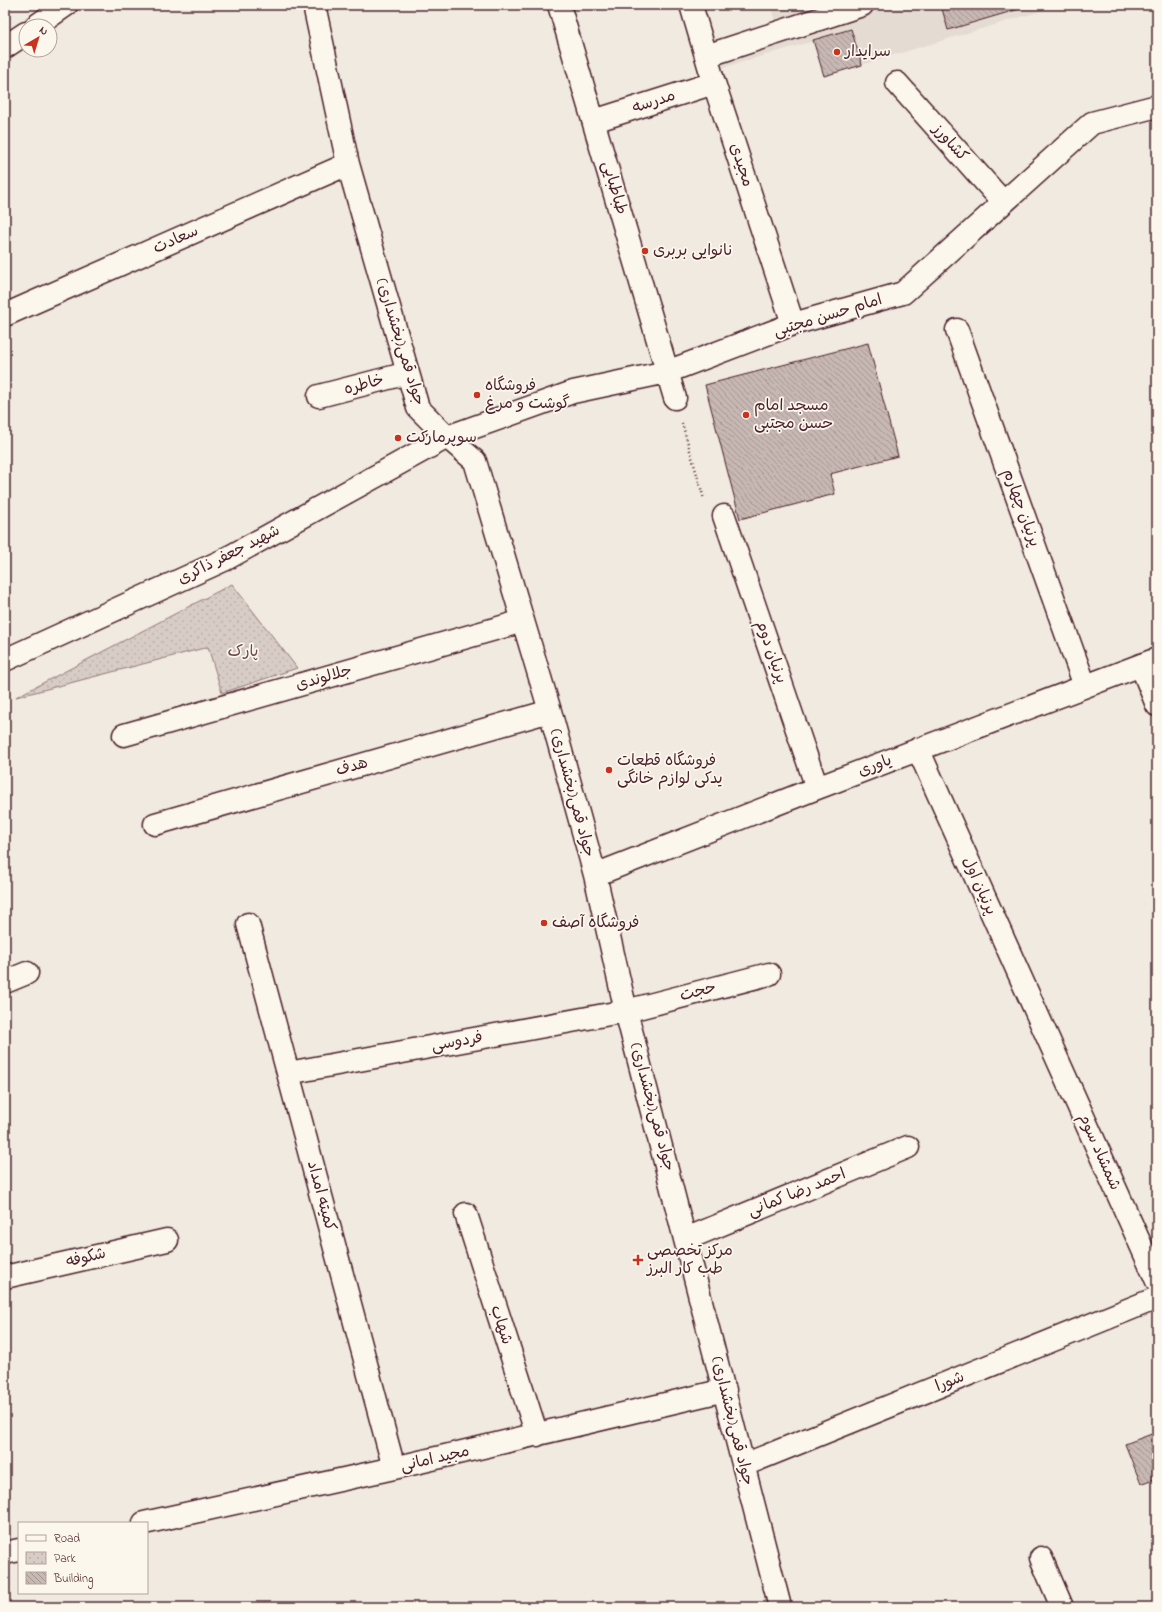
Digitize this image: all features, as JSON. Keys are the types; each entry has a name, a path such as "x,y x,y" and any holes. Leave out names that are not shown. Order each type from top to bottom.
{"street":[{"path":"47,18 66,5"},
{"name":"جواد قمی(بخشداری)","path":"314,5 348,164 418,408 447,437 475,461 550,711 595,875 626,1011 780,1607"},
{"name":"طباطبایی","path":"559,5 667,372 676,398"},
{"name":"مجیدی","path":"691,5 714,83 793,324"},
{"path":"706,56 862,5"},
{"path":"5,47 18,38"},
{"name":"مدرسه","path":"594,121 714,83"},
{"name":"کشاورز","path":"897,83 1003,202"},
{"name":"امام حسن مجتبی","path":"447,437 573,392 667,372 793,324 903,293 1092,123 1157,106"},
{"name":"سعادت","path":"5,315 348,164"},
{"name":"پرنیان چهارم","path":"958,330 1085,686"},
{"name":"خاطره","path":"320,396 408,373"},
{"name":"شهید جعفر ذاکری","path":"5,660 224,560 447,437"},
{"name":"پرنیان دوم","path":"724,516 817,788"},
{"name":"جلالوندی","path":"124,735 523,621"},
{"path":"1149,662 1157,705"},
{"name":"یاوری","path":"595,875 918,749 1149,662"},
{"name":"هدف","path":"155,824 550,711"},
{"name":"پرنیان اول","path":"918,749 1041,1022"},
{"name":"کمیته امداد","path":"248,924 394,1468"},
{"path":"5,982 27,973"},
{"name":"حجت","path":"626,1011 769,974"},
{"name":"فردوسی","path":"288,1073 626,1011"},
{"name":"شمشاد سوم","path":"1041,1022 1157,1281"},
{"name":"احمد رضا کمانی","path":"686,1239 908,1147"},
{"name":"شهاب","path":"466,1214 536,1436"},
{"name":"شکوفه","path":"5,1277 167,1240"},
{"name":"شورا","path":"744,1466 1157,1298"},
{"name":"مجید امانی","path":"148,1522 536,1436 725,1390"},
{"path":"5,1554 18,1550"},
{"path":"1041,1558 1062,1607"}],"path":[{"path":"676,398 706,506 724,516"}],"shaded area":[{"path":"771,5 1042,5 1044,10 824,76 813,41 718,69 710,42 776,22"}],"green space":[{"name":"پارک","path":"232,584 297,668 222,693 208,647 16,697"}],"building":[{"path":"941,5 1018,5 1019,9 948,30"},
{"name":"سرایدار","path":"851,29 862,65 824,76 813,40"},
{"name":"مسجد امام حسن مجتبی","path":"868,343 898,456 830,474 835,494 740,519 705,385"},
{"path":"1157,1432 1157,1478 1141,1484 1125,1444"}],"place":[{"name":"سرایدار","path":"837,52"},
{"name":"نانوایی بربری","path":"645,251"},
{"name":"فروشگاه گوشت و مرغ","path":"477,395"},
{"name":"مسجد امام حسن مجتبی","path":"746,415"},
{"name":"سوپرمارکت","path":"398,438"},
{"name":"فروشگاه قطعات یدکی لوازم خانگی","path":"609,770"},
{"name":"فروشگاه آصف","path":"544,923"},
{"name":"مرکز تخصصی طب کار البرز","path":"638,1260"}]}
